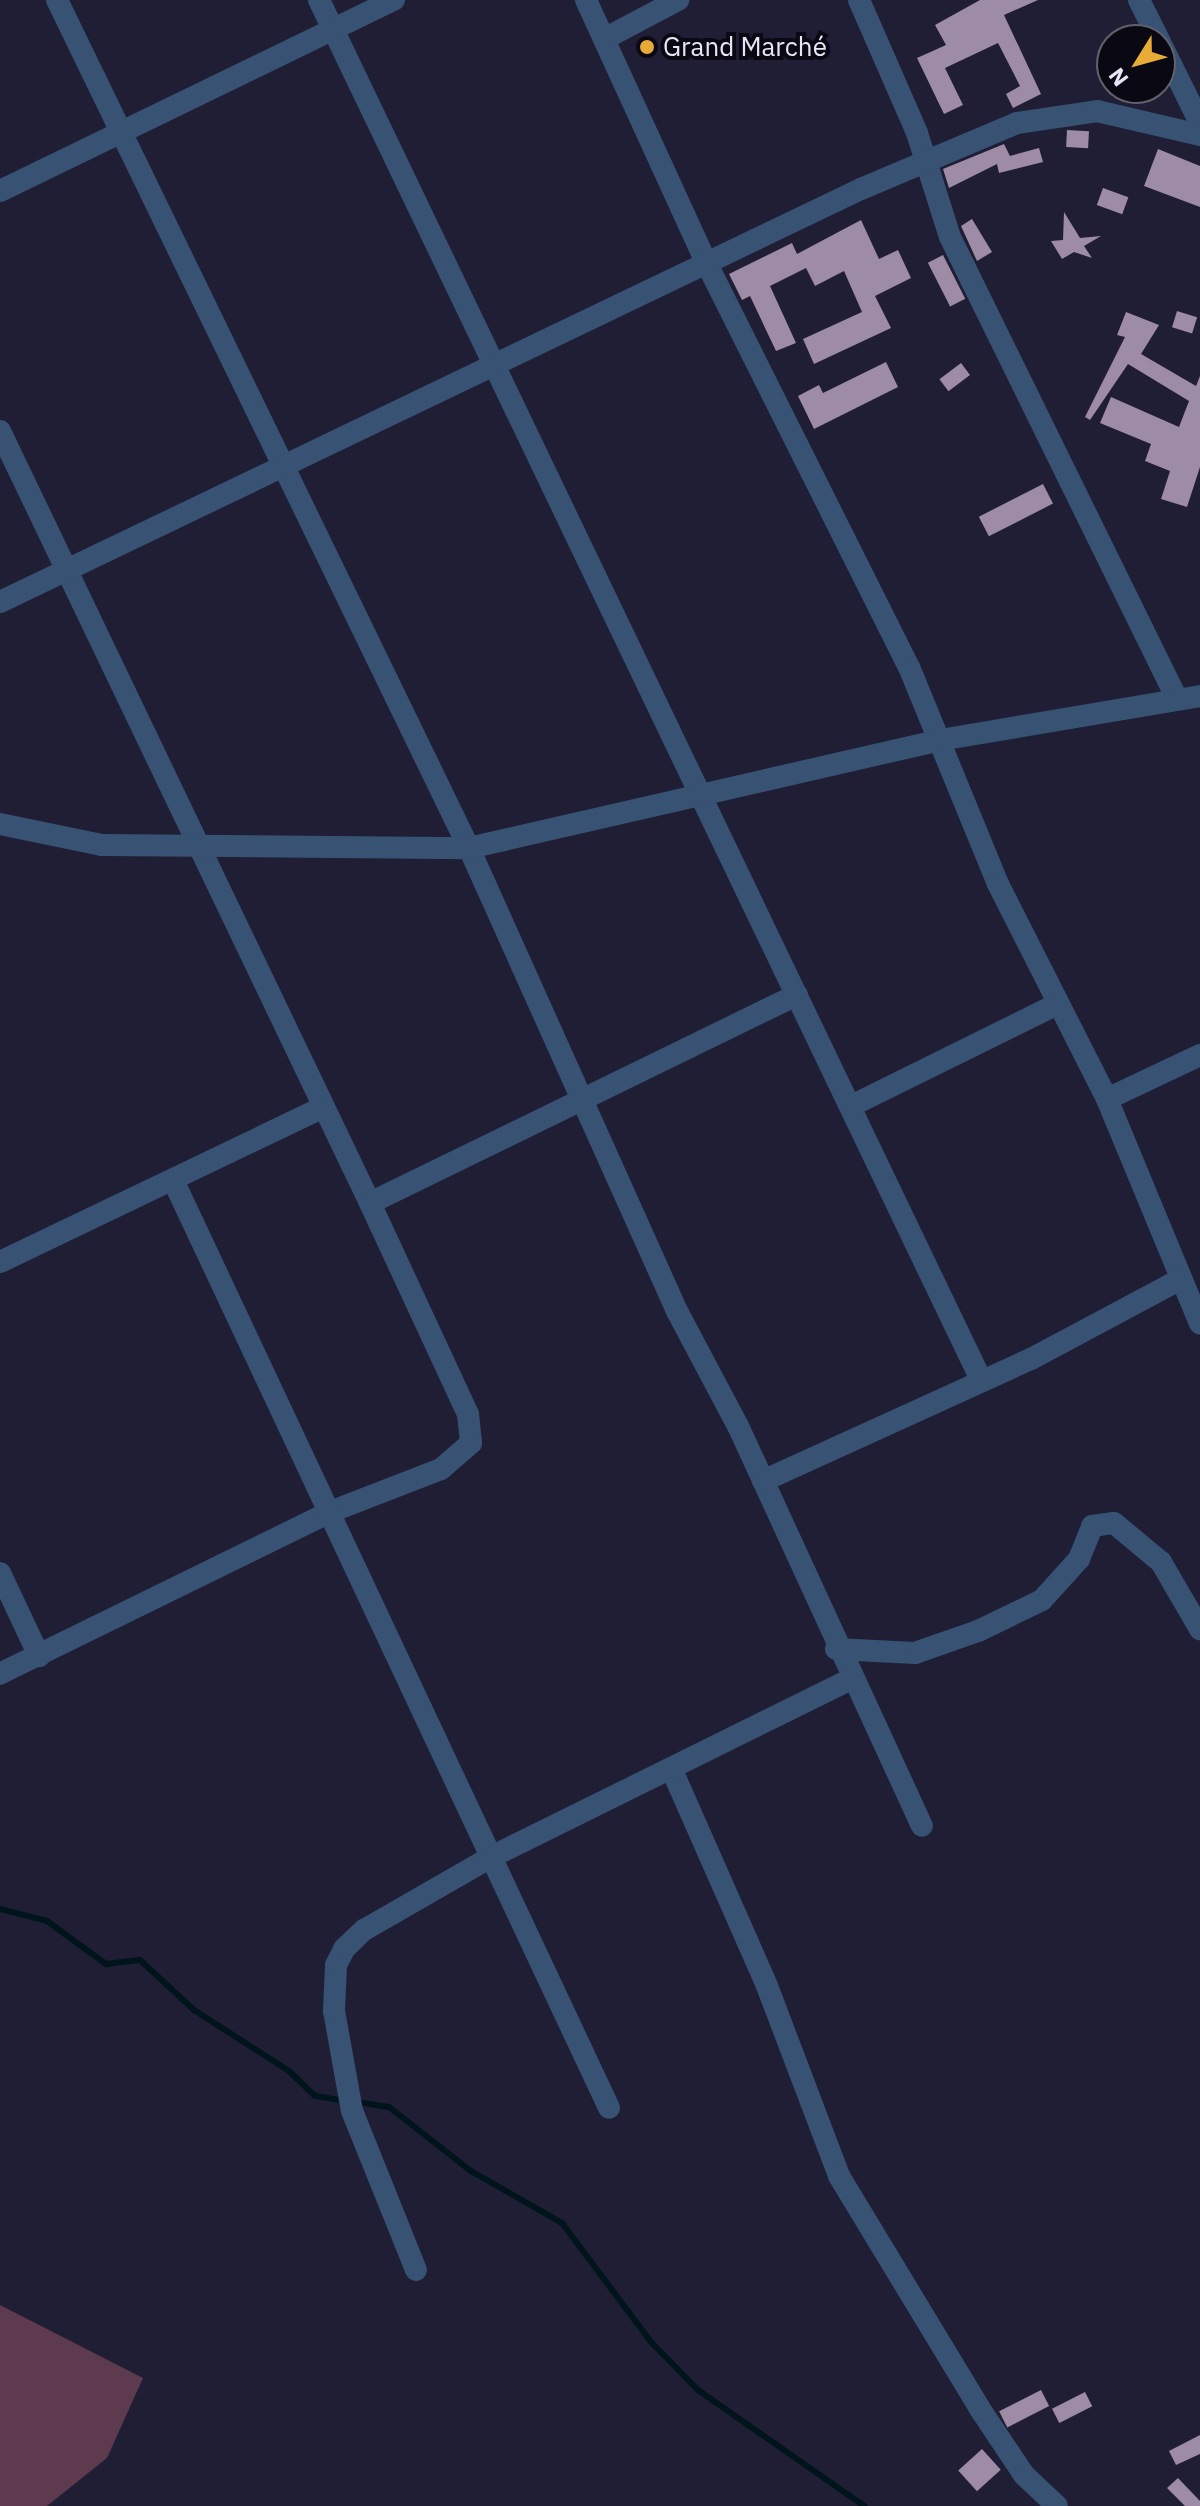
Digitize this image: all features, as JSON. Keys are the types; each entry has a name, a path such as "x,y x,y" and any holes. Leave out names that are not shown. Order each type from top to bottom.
{"street":[{"path":"57,0 469,848 583,1103 763,1481 849,1680 922,1826"},
{"path":"319,0 981,1380"},
{"path":"0,191 394,0"},
{"path":"586,0 708,266 940,740 1055,1005 1107,1099 1179,1280 1200,1324"},
{"path":"604,39 678,0"},
{"path":"859,0 926,163 950,237 1176,697"},
{"path":"1139,0 1151,24"},
{"path":"1176,74 1200,123"},
{"path":"0,602 926,163 1057,111 1097,111 1200,135"},
{"path":"0,431 69,568 322,1108 370,1203 468,1414 471,1443 441,1469 330,1512 0,1674"},
{"path":"0,824 102,845 203,849 469,848 940,740 1176,697 1200,696"},
{"path":"370,1203 583,1103 797,995"},
{"path":"851,1106 1055,1005"},
{"path":"1107,1099 1200,1055"},
{"path":"0,1262 322,1108"},
{"path":"173,1180 609,2108"},
{"path":"763,1481 981,1380 1179,1280"},
{"path":"836,1649 915,1653 978,1631 1042,1600 1079,1559 1092,1526 1114,1523 1161,1562 1200,1629"},
{"path":"0,1573 39,1656"},
{"path":"416,2270 352,2111 335,2027 336,1965 364,1930 489,1858 849,1680"},
{"path":"671,1768 767,1986 839,2176 988,2421 1057,2506"}],"shaded area":[{"path":"0,2305 143,2378 107,2458 47,2506 0,2506"}],"building":[{"path":"980,0 1038,0 1004,15 1041,94 1013,108 1006,94 1020,86 998,43 945,68 963,105 944,114 917,58 946,45 935,25"},
{"path":"1067,130 1089,131 1088,148 1066,147"},
{"path":"1004,144 1010,156 1039,148 1043,162 999,173 997,164 949,188 943,169"},
{"path":"1158,149 1200,166 1200,207 1144,186"},
{"path":"1103,188 1128,197 1122,214 1097,205"},
{"path":"1064,212 1080,238 1101,236 1084,246 1092,258 1074,252 1062,259 1051,241 1063,240"},
{"path":"972,219 992,252 977,261 961,226"},
{"path":"861,220 879,259 898,250 911,278 875,296 891,328 814,364 803,339 862,312 844,271 815,286 806,268 770,286 796,343 776,351 750,296 742,300 729,274 792,243 797,254"},
{"path":"943,255 965,299 950,306 928,263"},
{"path":"1177,311 1197,317 1192,333 1172,327"},
{"path":"1126,312 1159,325 1141,354 1196,386 1200,376 1200,467 1187,507 1161,499 1170,471 1145,461 1151,444 1100,423 1111,397 1179,427 1189,401 1128,364 1090,420 1085,417 1125,337 1117,335"},
{"path":"886,362 898,387 814,429 798,396 819,385 823,393"},
{"path":"961,363 970,375 948,391 939,379"},
{"path":"1043,484 1053,504 989,536 979,517"},
{"path":"1041,2390 1049,2406 1007,2427 999,2411"},
{"path":"1085,2392 1092,2406 1059,2423 1052,2409"},
{"path":"1200,2435 1200,2454 1176,2465 1169,2451"},
{"path":"982,2449 1001,2470 977,2491 958,2470"},
{"path":"1178,2478 1200,2501 1200,2506 1185,2506 1167,2488"}],"waterway":[{"path":"0,1909 47,1921 106,1964 140,1960 194,2010 289,2071 315,2096 346,2101"},
{"path":"357,2102 389,2107 471,2171 562,2223 651,2342 698,2390 864,2506"}],"place":[{"name":"Grand Marché","path":"647,47"}]}
